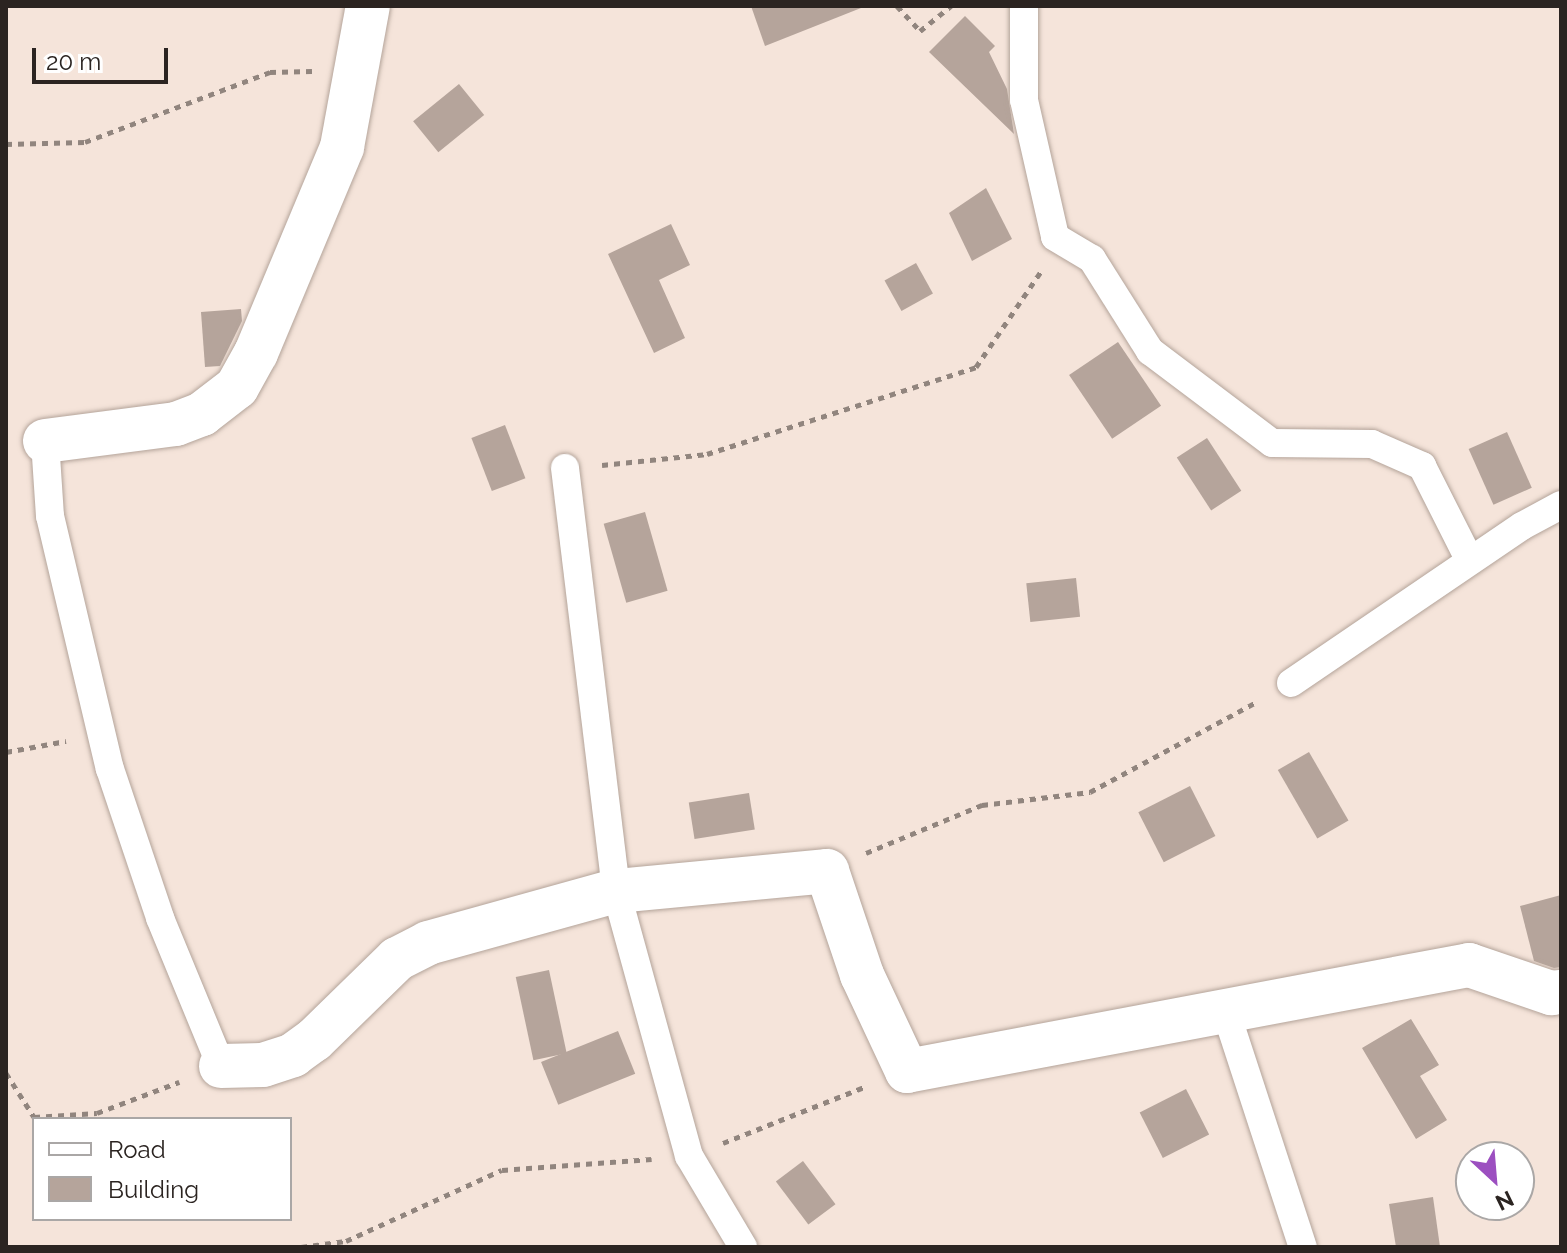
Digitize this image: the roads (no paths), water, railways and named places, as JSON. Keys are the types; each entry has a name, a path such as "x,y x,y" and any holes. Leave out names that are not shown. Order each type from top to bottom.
{"street":[{"path":"45,441 176,424 202,414 237,387 256,353 342,147 368,6"},
{"path":"221,1066 263,1065 293,1055 314,1040 397,959 428,943 616,891 827,871 862,975 907,1071 1469,965 1551,993 1561,992"}],"lane":[{"path":"1024,6 1024,100 1055,237 1092,259 1150,351 1272,443 1372,444 1422,466 1470,561"},
{"path":"45,441 50,516 110,769 160,918 221,1066"},
{"path":"565,468 616,891 689,1156 743,1247"},
{"path":"1291,683 1470,561 1561,505"},
{"path":"1225,1009 1303,1247"}]}
